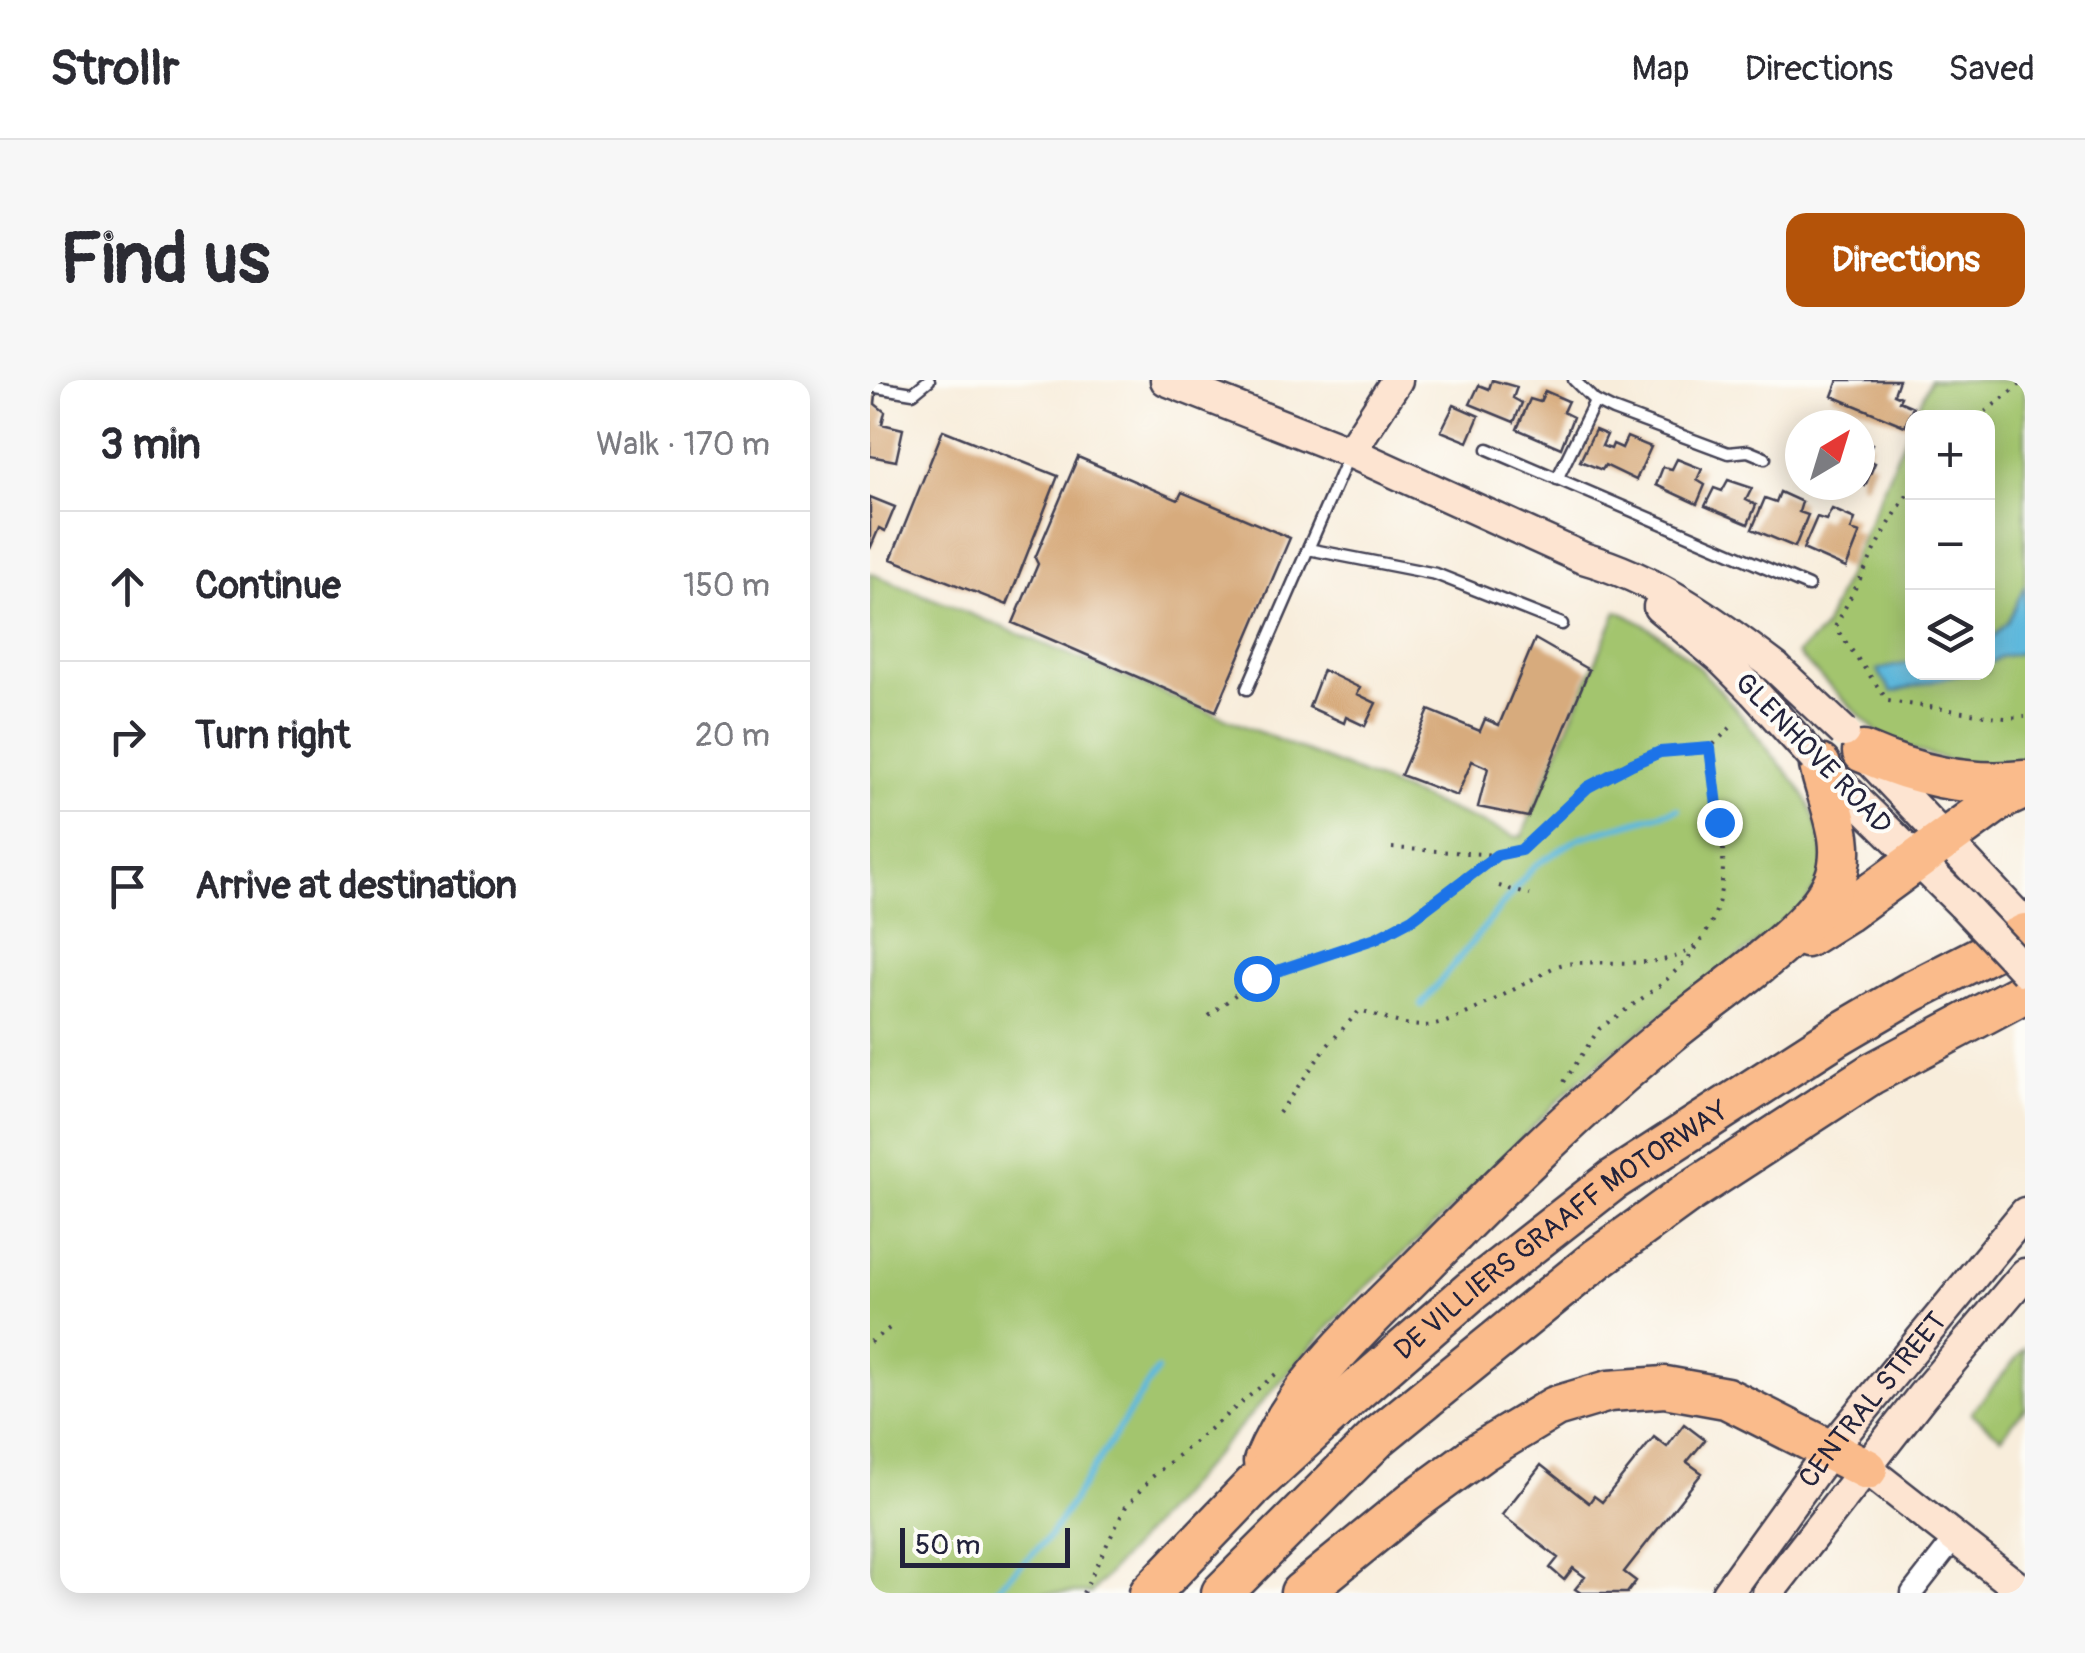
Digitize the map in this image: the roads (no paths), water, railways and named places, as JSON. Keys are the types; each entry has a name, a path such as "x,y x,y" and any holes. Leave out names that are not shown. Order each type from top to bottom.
{"highway":[{"path":"1853,742 1912,773 1967,783 2025,784"},
{"path":"1254,1484 1292,1410 1344,1346 1521,1166 1810,916 1834,883 1839,869 1839,831 1817,761"},
{"path":"1736,981 1846,912 2025,784"},
{"name":"DE VILLIERS GRAAFF MOTORWAY","path":"1150,1593 1254,1484 1470,1291 1613,1180 1836,1036 1911,992 2025,934"},
{"path":"1222,1593 1378,1437 1597,1258 1685,1194 1871,1074 2025,992"},
{"path":"1301,1593 1415,1500 1539,1414 1574,1399 1624,1388 1689,1390 1726,1398 1866,1469"}],"main road":[{"name":"GLENHOVE ROAD","path":"1166,380 1350,452 1583,558 1618,568 1688,604 1776,668 1853,742 1932,850 1963,905 2025,972"},
{"path":"1350,452 1397,380"},
{"name":"GLENHOVE ROAD","path":"1583,558 1684,625 1754,692 1817,761 1932,850 1988,883 2025,924"},
{"name":"CENTRAL STREET","path":"1727,1593 1830,1450 2025,1213"},
{"name":"CENTRAL STREET","path":"1768,1593 1922,1396 2025,1274"},
{"path":"1866,1469 2025,1593"}],"street":[{"path":"1912,1593 1956,1538"}],"lane":[{"path":"870,386 913,394 929,380"},
{"path":"1574,380 1596,401 1728,453 1748,451 1765,458"},
{"path":"1556,479 1596,401"},
{"path":"1488,449 1808,586"},
{"path":"1247,690 1350,452"},
{"path":"1308,549 1436,574 1562,624"}],"water":[{"path":"2025,585 2025,652 1995,660 1995,635 2008,621"},
{"path":"1905,664 1905,680 1939,680 1892,692 1877,670"}],"waterway":[{"path":"1421,1005 1534,866 1579,838 1678,809"},
{"path":"993,1593 1049,1537 1157,1370"}]}
